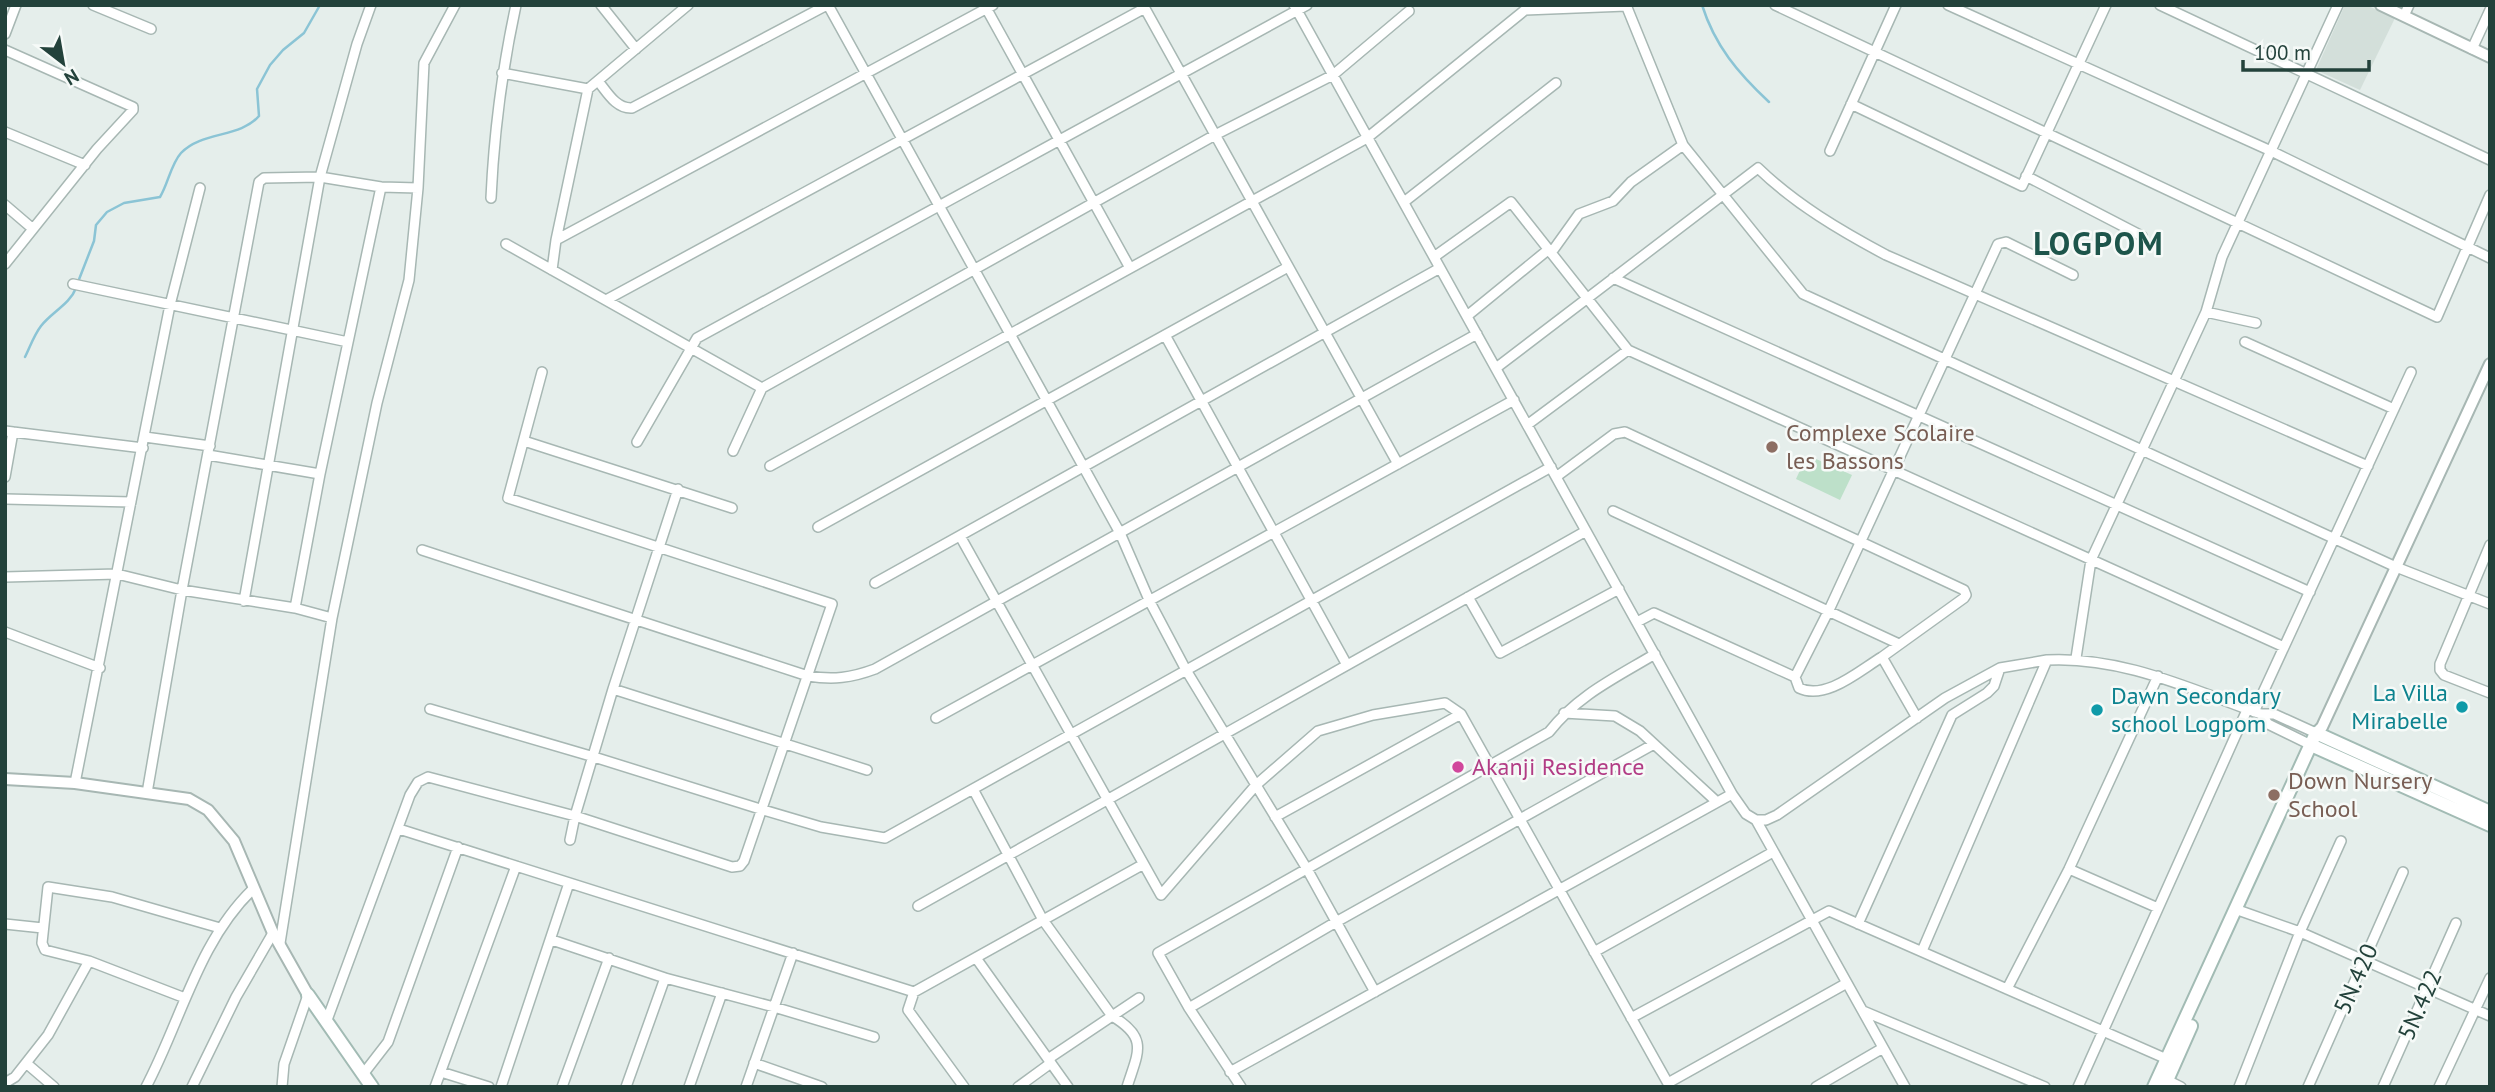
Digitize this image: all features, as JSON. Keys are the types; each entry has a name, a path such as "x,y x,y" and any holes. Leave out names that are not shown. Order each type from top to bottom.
{"main road":[{"path":"2318,738 2490,812"},
{"path":"2318,738 2490,825"},
{"path":"2154,1087 2171,1061 2318,738"},
{"path":"308,995 372,1087"},
{"path":"2166,1083 2171,1061"}],"street":[{"path":"5,34 16,5"},
{"path":"93,5 151,29"},
{"path":"244,601 320,177 370,5"},
{"path":"192,1087 240,989 276,938 332,618 377,403 409,279 418,188 424,63 455,5"},
{"path":"491,198 494,136 502,74 516,5"},
{"path":"601,5 636,49"},
{"path":"552,270 588,89 688,5"},
{"path":"598,81 618,105 632,108 827,5 1120,533 1150,602 1186,670 1307,869 1375,992"},
{"path":"637,442 697,338 1296,8 1307,5"},
{"path":"1775,5 2437,317 2490,195"},
{"path":"1830,151 1896,5"},
{"path":"1948,5 2271,151 2490,258"},
{"path":"1851,104 2022,186 2106,5"},
{"path":"2160,5 2490,160"},
{"path":"2076,658 2091,560 2206,312 2222,257 2338,5"},
{"path":"2381,5 2490,57"},
{"path":"2404,16 2409,5"},
{"path":"556,240 988,6 1130,268"},
{"path":"770,467 1367,138 1523,8 1626,6 1683,145 1803,294 2396,567 2490,604"},
{"path":"607,300 1144,7 1398,464"},
{"path":"1296,8 1732,793 1746,814 1756,820 1766,820 1777,815 1945,698 2000,668 2047,660 2076,658 2158,676 2254,712 2274,714 2318,738 2490,364"},
{"path":"2472,48 2490,10"},
{"path":"733,451 762,388 1215,135 1333,75 1409,11"},
{"path":"5,50 133,107 5,264"},
{"path":"502,74 588,89"},
{"path":"1404,202 1556,83"},
{"path":"5,132 85,164"},
{"path":"1467,316 1550,251 1579,215 1613,201 1631,182 1683,145"},
{"path":"1496,368 1758,168 1778,187 1852,237 1919,271 2368,466"},
{"path":"2026,176 2142,236"},
{"path":"147,793 182,590 259,182 264,178 320,177 381,187 418,188"},
{"path":"295,608 320,474 381,187"},
{"path":"75,783 100,668 170,305 200,188"},
{"path":"1434,257 1511,202 1628,350 2284,648"},
{"path":"5,205 33,229"},
{"path":"1795,677 1829,610 1998,244 2002,242 2073,275"},
{"path":"506,244 762,388"},
{"path":"818,527 1288,267"},
{"path":"875,583 1440,268"},
{"path":"1613,278 2310,592"},
{"path":"73,284 348,342"},
{"path":"2206,312 2256,323"},
{"path":"422,550 808,676 830,679 852,677 875,669 1477,334"},
{"path":"1165,335 1347,665"},
{"path":"2245,342 2394,409"},
{"path":"1528,425 1628,350"},
{"path":"327,1020 410,795 418,782 428,777 575,816 733,867 740,866 744,861 832,604 508,498 542,372"},
{"path":"2078,1087 2158,908 2254,712 2411,372"},
{"path":"936,718 1514,400"},
{"path":"5,477 9,431 143,448"},
{"path":"1556,477 1614,434 1625,432 1966,592 1964,598 1882,657 1832,687 1819,690 1807,691 1799,688 1795,677 1654,612 1637,622"},
{"path":"145,437 320,474"},
{"path":"524,441 732,508"},
{"path":"430,709 821,827 885,838 1551,467"},
{"path":"570,840 613,689 638,619 678,489"},
{"path":"5,499 131,502"},
{"path":"1613,511 1899,644"},
{"path":"918,905 1586,531"},
{"path":"960,536 1161,895 1256,785 1318,731 1373,715 1445,704 1461,714 1669,1085 1847,983"},
{"path":"2490,545 2440,664 2444,675 2490,693"},
{"path":"5,577 117,575 182,590 295,608 332,618"},
{"path":"1468,597 1500,653 1619,589"},
{"path":"5,632 100,668"},
{"path":"1241,1087 1189,1008 1158,953 1549,732 1580,699 1655,654"},
{"path":"1882,657 1917,718"},
{"path":"1922,951 2047,660"},
{"path":"1858,924 1952,715 1987,693 1994,686 2000,668"},
{"path":"2007,989 2069,869 2158,676"},
{"path":"613,689 867,770"},
{"path":"1564,713 1615,716 1640,732 1717,802"},
{"path":"1275,817 1461,714"},
{"path":"1189,1008 1336,922 1654,744"},
{"path":"5,779 75,783 189,799 208,810 234,841 276,938 308,995 284,1064 282,1087"},
{"path":"973,789 1043,920 1112,1016 1125,1023 1138,1040 1137,1059 1127,1087"},
{"path":"1230,1072 1732,793"},
{"path":"1756,820 1905,1087"},
{"path":"399,829 914,992"},
{"path":"2239,1087 2300,932 2341,841"},
{"path":"364,1073 388,1042 458,847"},
{"path":"1594,952 1773,852"},
{"path":"964,1087 908,1010 914,992 1142,865"},
{"path":"435,1087 516,866"},
{"path":"2069,869 2158,908"},
{"name":"5N.420","path":"2308,1087 2403,872"},
{"path":"501,1087 569,883"},
{"path":"185,998 89,961 45,950 42,943 47,889 50,885 103,895 220,928"},
{"path":"146,1087 185,998 220,928 232,910 253,889"},
{"path":"2238,910 2300,932 2490,1016"},
{"path":"1631,1018 1829,911 2171,1061"},
{"name":"5N.422","path":"2383,1087 2456,923"},
{"path":"5,924 43,928"},
{"path":"552,940 665,978 874,1037"},
{"path":"746,1087 793,953"},
{"path":"562,1087 609,958"},
{"path":"975,958 1068,1087"},
{"path":"5,1083 15,1077 48,1035 89,961"},
{"path":"626,1087 665,978"},
{"path":"2439,1087 2490,978"},
{"path":"689,1087 722,993"},
{"path":"1018,1087 1049,1061 1139,998"},
{"path":"1862,1011 2045,1087"},
{"path":"1816,1087 1883,1048"},
{"path":"26,1063 54,1087"},
{"path":"754,1063 822,1087"},
{"path":"441,1072 489,1087"},
{"path":"2166,1083 2180,1087"}],"shaded area":[{"path":"2345,5 2366,5 2395,18 2360,90 2316,70"}],"green space":[{"path":"1807,455 1852,475 1840,500 1796,479"}],"waterway":[{"path":"78,282 94,241 96,225 107,212 124,203 160,197 181,153 199,141 242,128 259,116 257,89 270,65 304,33 320,5"},
{"path":"1702,5 1707,20 1729,58 1769,102"},
{"path":"25,357 41,326 70,299 76,288"}],"place":[{"name":"Complexe Scolaire les Bassons","path":"1772,447"},
{"name":"La Villa Mirabelle","path":"2462,707"},
{"name":"Dawn Secondary school Logpom","path":"2097,710"},
{"name":"Akanji Residence","path":"1458,767"},
{"name":"Down Nursery School","path":"2274,795"}],"district":[{"name":"LOGPOM","path":"2099,244"}]}
